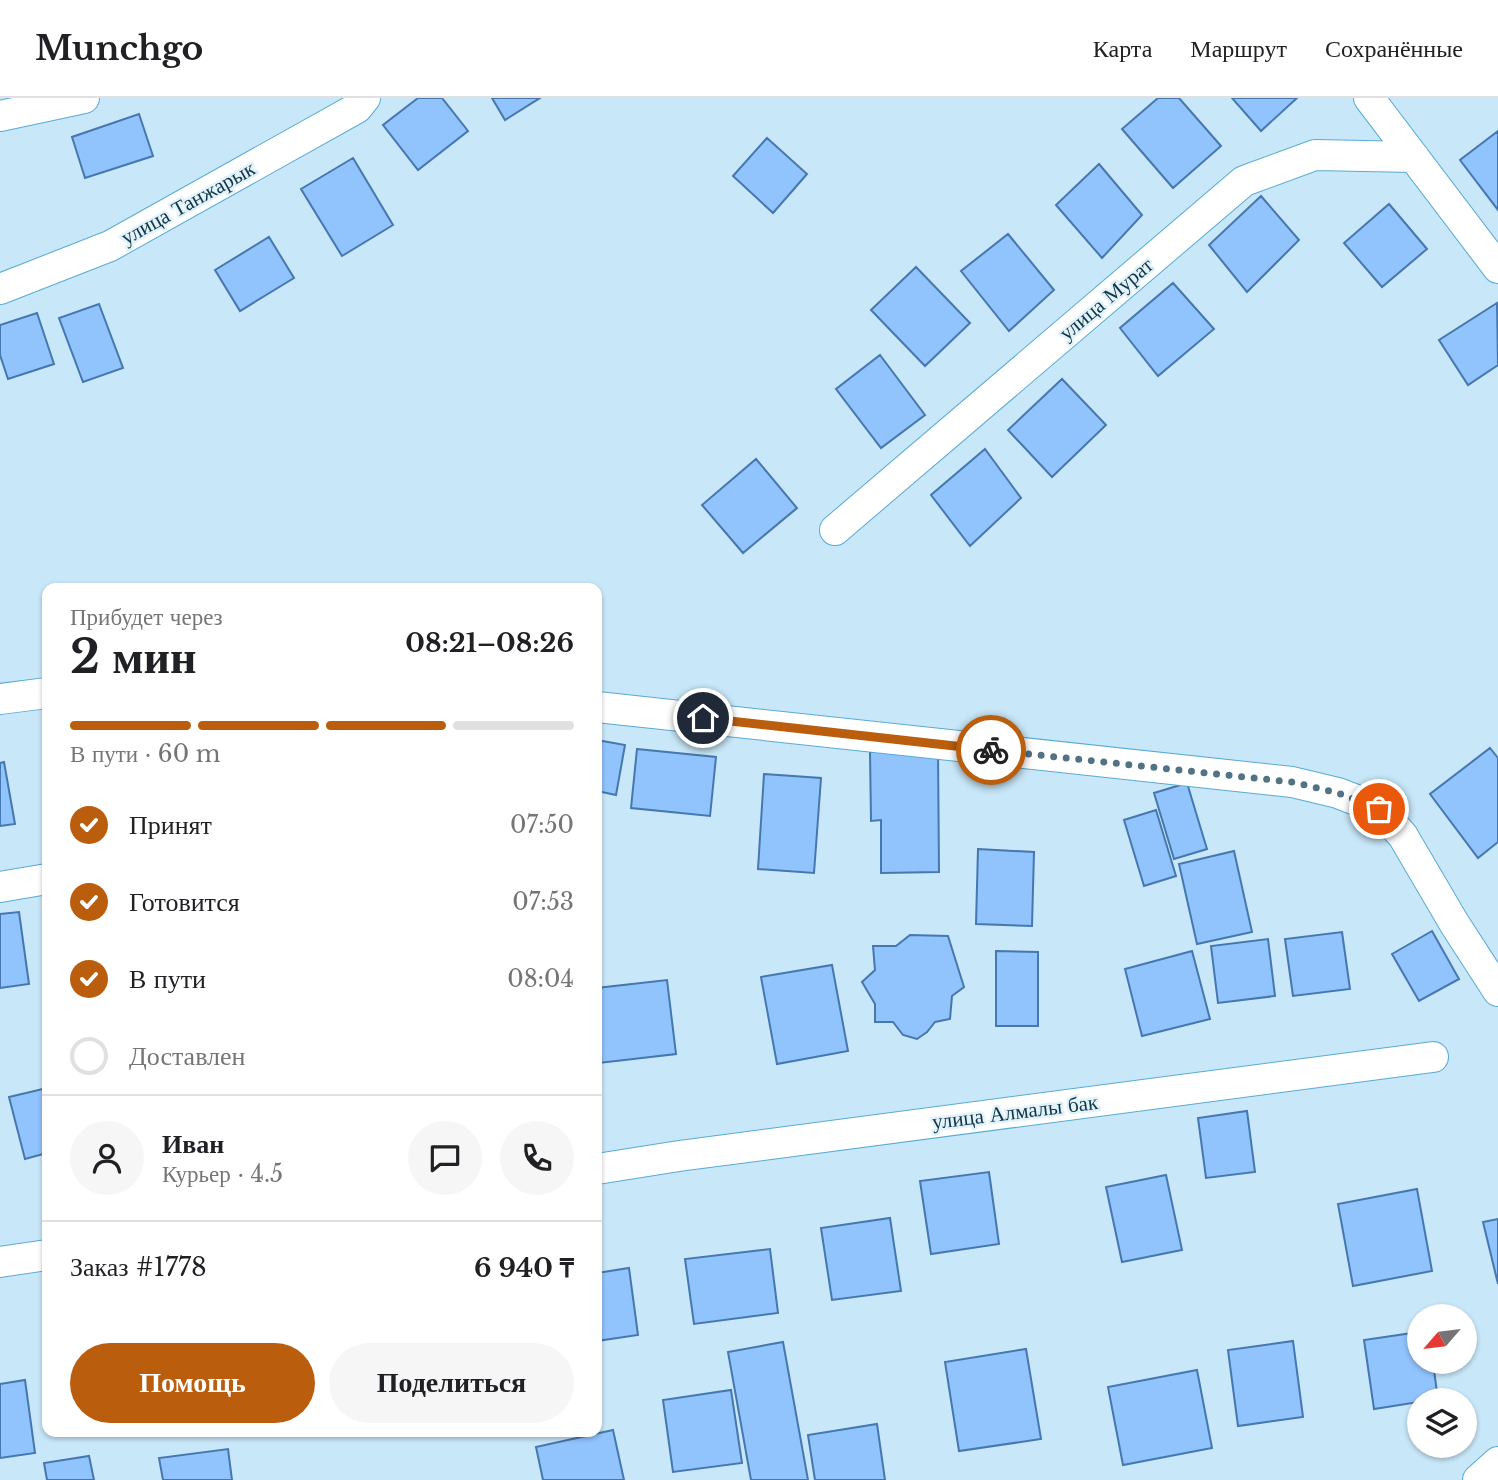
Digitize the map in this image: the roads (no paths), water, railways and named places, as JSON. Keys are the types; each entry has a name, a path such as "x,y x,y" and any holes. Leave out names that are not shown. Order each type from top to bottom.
{"street":[{"path":"0,116 84,98"},
{"name":"улица Танжарык","path":"0,289 110,246 357,108 365,98"},
{"path":"1370,98 1498,268"},
{"name":"улица Мурат","path":"835,530 1244,181 1315,155 1414,157"},
{"path":"0,699 42,694"},
{"path":"602,708 1292,782 1338,793 1379,809 1403,836 1498,991"},
{"path":"0,887 42,880"},
{"name":"улица Алмалы бак","path":"602,1168 692,1154 1433,1057"},
{"path":"0,1262 42,1256"},
{"path":"1478,1480 1498,1462"}]}
